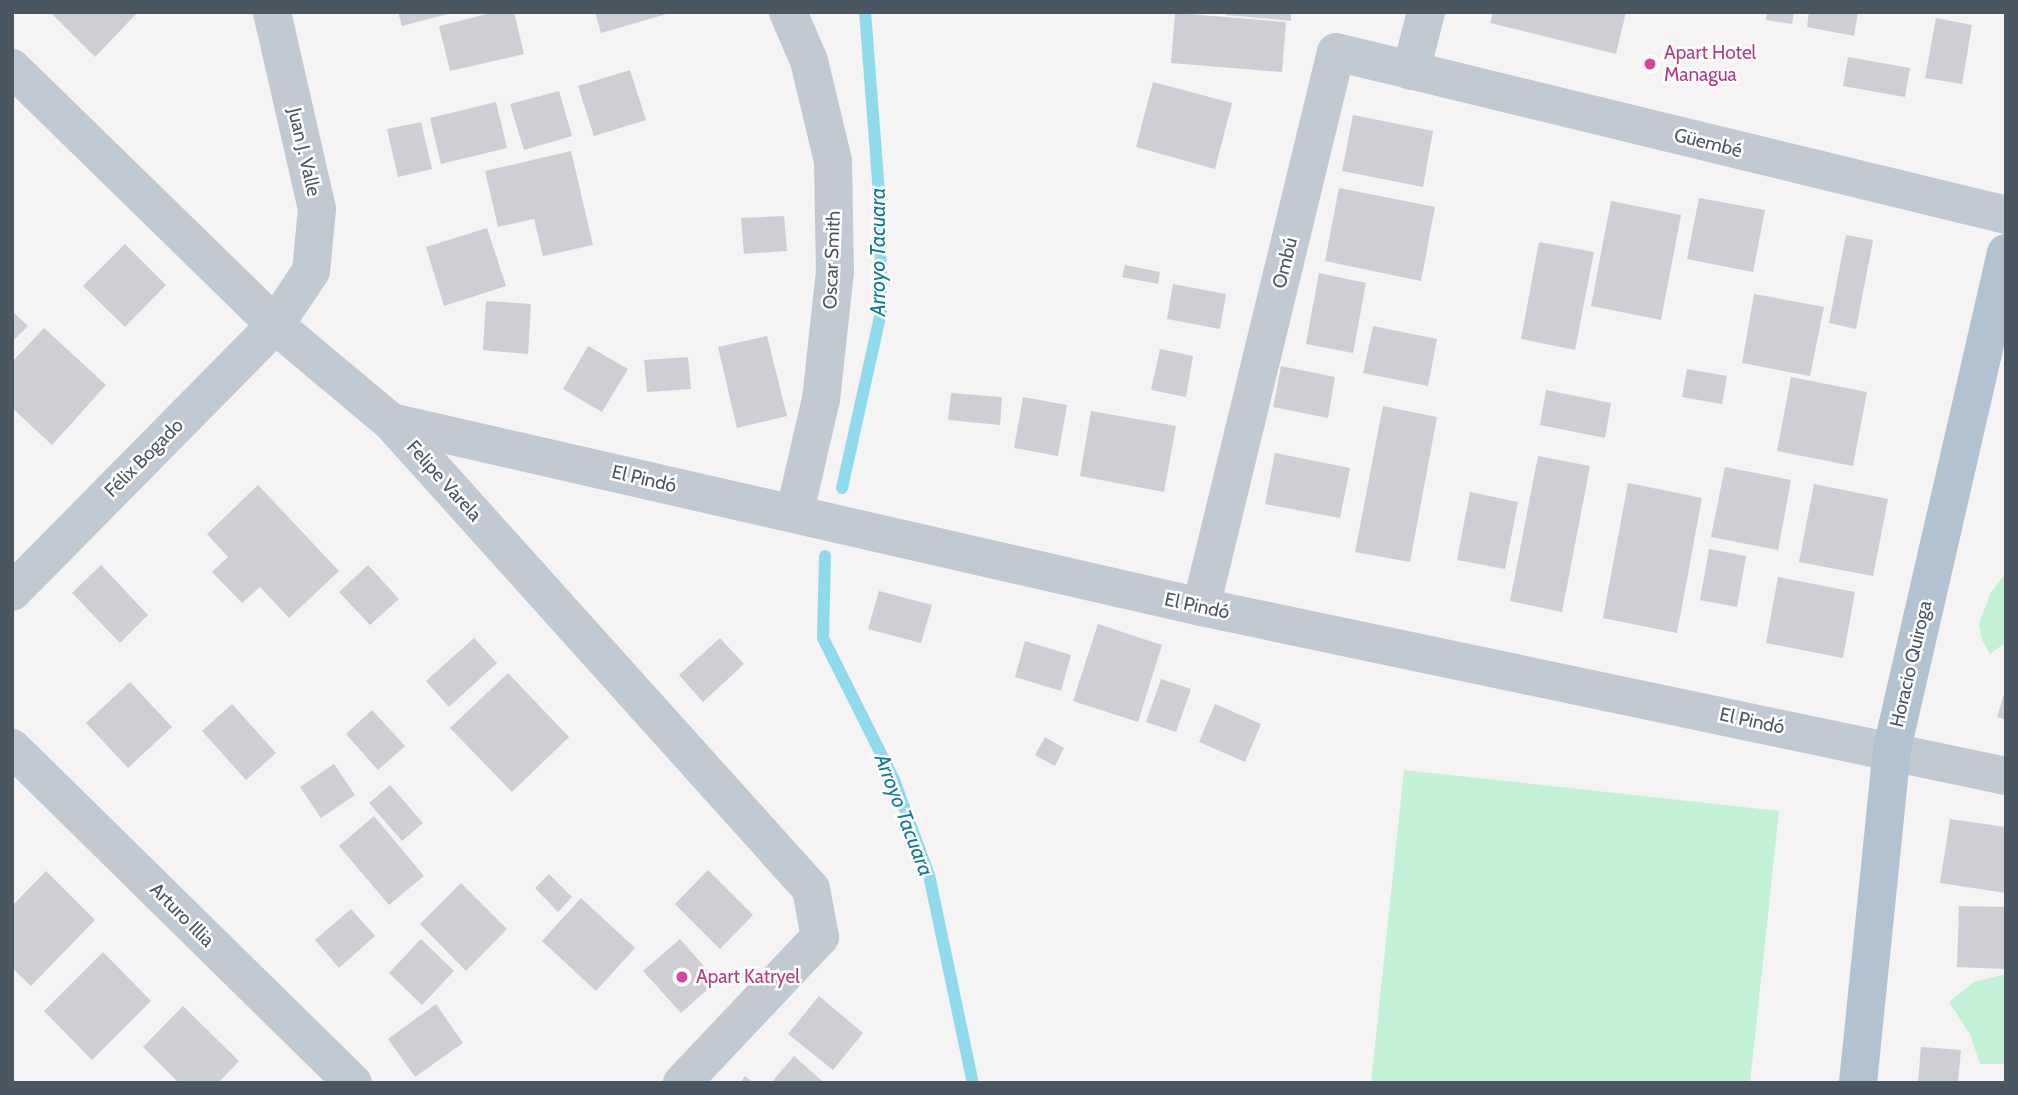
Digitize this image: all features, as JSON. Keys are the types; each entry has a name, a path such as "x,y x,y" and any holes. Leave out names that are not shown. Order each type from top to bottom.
{"main road":[{"name":"Horacio Quiroga","path":"1858,1083 1892,749 2006,253"}],"street":[{"name":"Juan J. Valle","path":"272,12 317,209 311,271 275,324"},
{"name":"Oscar Smith","path":"788,12 809,61 833,161 835,271 821,399 795,512"},
{"path":"1411,71 1426,12"},
{"name":"Ombú","path":"1201,607 1336,52 1411,71"},
{"name":"Felipe Varela","path":"12,68 275,324 391,422 810,889 820,937 681,1083"},
{"name":"Güembé","path":"1411,71 2006,215"},
{"name":"Félix Bogado","path":"12,592 275,324"},
{"name":"El Pindó","path":"391,422 795,512 1201,607 1892,749 2006,776"},
{"name":"Arturo Illia","path":"12,748 353,1083"}],"green space":[{"path":"2006,573 2006,642 1990,654 1982,640 1979,624 1991,592"},
{"path":"1404,770 1779,811 1750,1083 1371,1083"},
{"path":"2006,974 2006,1064 1980,1064 1970,1034 1949,1002 1974,982"}],"building":[{"path":"50,12 138,12 95,57"},
{"path":"398,12 452,12 452,13 402,26"},
{"path":"495,12 514,12 524,54 450,71 439,26"},
{"path":"595,12 670,12 670,13 601,33"},
{"path":"1226,12 1291,12 1291,21 1226,15"},
{"path":"1493,12 1626,12 1616,54 1490,23"},
{"path":"1767,12 1794,12 1792,24 1766,20"},
{"path":"1809,12 1858,12 1854,36 1807,27"},
{"path":"1175,13 1286,22 1282,72 1171,63"},
{"path":"1936,18 1972,25 1962,84 1925,78"},
{"path":"1848,57 1910,68 1905,97 1843,86"},
{"path":"630,70 646,120 594,136 578,86"},
{"path":"1153,82 1232,103 1215,169 1136,147"},
{"path":"559,91 572,136 524,150 510,104"},
{"path":"496,102 507,148 441,164 430,118"},
{"path":"1353,115 1433,131 1423,187 1342,171"},
{"path":"421,122 432,169 398,177 387,129"},
{"path":"571,151 593,245 543,256 534,219 498,227 485,171"},
{"path":"1339,188 1435,207 1421,281 1325,261"},
{"path":"1699,198 1765,210 1753,272 1687,259"},
{"path":"1611,201 1681,215 1661,320 1591,306"},
{"path":"784,216 787,251 744,254 741,218"},
{"path":"487,228 506,286 444,306 426,247"},
{"path":"1846,235 1873,240 1856,329 1829,323"},
{"path":"1539,242 1594,252 1575,350 1521,339"},
{"path":"125,244 166,285 125,327 83,286"},
{"path":"1125,265 1160,272 1158,284 1122,277"},
{"path":"1319,273 1366,283 1353,353 1306,344"},
{"path":"1173,284 1226,294 1220,329 1167,319"},
{"path":"1754,294 1824,307 1810,376 1742,363"},
{"path":"486,301 531,304 528,354 483,350"},
{"path":"12,311 28,326 12,342"},
{"path":"1373,326 1437,339 1428,386 1363,373"},
{"path":"44,328 106,385 52,445 12,408 12,362"},
{"path":"767,336 787,416 737,428 718,347"},
{"path":"588,346 628,369 602,412 563,389"},
{"path":"1160,349 1193,356 1186,397 1151,390"},
{"path":"688,357 691,389 647,392 644,360"},
{"path":"1281,366 1335,377 1328,418 1273,407"},
{"path":"1687,369 1727,376 1722,404 1682,397"},
{"path":"1791,377 1867,392 1853,466 1777,451"},
{"path":"1546,390 1611,403 1605,438 1540,425"},
{"path":"951,393 1002,397 1000,425 948,420"},
{"path":"1023,397 1067,405 1058,456 1014,448"},
{"path":"1383,406 1437,417 1410,562 1355,552"},
{"path":"1091,411 1176,426 1164,492 1080,476"},
{"path":"1275,453 1350,468 1340,518 1265,504"},
{"path":"1538,456 1590,466 1562,612 1510,601"},
{"path":"1725,467 1791,480 1778,550 1711,537"},
{"path":"1628,483 1702,498 1677,633 1603,618"},
{"path":"1814,484 1888,499 1873,576 1799,562"},
{"path":"258,485 339,571 289,618 260,587 242,603 212,572 228,557 207,534"},
{"path":"1470,492 1518,502 1505,569 1457,560"},
{"path":"1709,549 1746,556 1737,607 1700,600"},
{"path":"101,565 148,615 120,643 72,593"},
{"path":"368,565 399,599 370,625 339,592"},
{"path":"1778,577 1855,592 1843,658 1766,643"},
{"path":"879,591 932,605 921,643 868,629"},
{"path":"1098,624 1162,645 1138,722 1073,701"},
{"path":"474,638 497,663 449,707 426,681"},
{"path":"720,638 744,664 703,702 679,675"},
{"path":"1025,641 1071,655 1061,691 1015,677"},
{"path":"508,673 569,737 512,792 450,728"},
{"path":"1161,679 1191,689 1176,732 1146,722"},
{"path":"130,682 172,727 128,768 86,723"},
{"path":"2006,688 2006,720 1997,717"},
{"path":"232,704 276,753 246,780 202,731"},
{"path":"1215,704 1261,724 1245,762 1199,742"},
{"path":"372,710 405,746 378,770 346,734"},
{"path":"1045,737 1064,748 1055,766 1035,755"},
{"path":"334,764 355,795 321,818 300,787"},
{"path":"390,785 423,823 402,841 369,803"},
{"path":"374,816 424,876 389,905 339,846"},
{"path":"1950,819 2006,827 2006,893 1940,883"},
{"path":"708,870 753,915 720,949 675,904"},
{"path":"46,871 95,920 31,986 12,968 12,906"},
{"path":"549,874 572,897 558,912 535,888"},
{"path":"461,883 507,929 466,971 420,924"},
{"path":"581,898 635,948 596,991 542,941"},
{"path":"1959,906 2006,907 2006,969 1957,967"},
{"path":"351,909 375,936 339,968 315,940"},
{"path":"421,939 454,971 422,1005 389,973"},
{"path":"680,939 717,981 681,1013 643,971"},
{"path":"103,952 151,1001 92,1060 44,1011"},
{"path":"819,996 863,1033 833,1070 788,1034"},
{"path":"436,1004 463,1043 415,1077 388,1039"},
{"path":"183,1006 239,1061 218,1083 179,1083 143,1047"},
{"path":"1921,1047 1961,1050 1958,1083 1918,1083"},
{"path":"794,1056 822,1081 771,1083"},
{"path":"745,1076 754,1083 740,1083"}],"waterway":[{"name":"Arroyo Tacuara","path":"842,488 881,312 880,206 865,12"},
{"name":"Arroyo Tacuara","path":"825,556 823,638 894,780 929,875 973,1083"}],"place":[{"name":"Apart Hotel Managua","path":"1650,64"},
{"name":"Apart Katryel","path":"682,977"}]}
